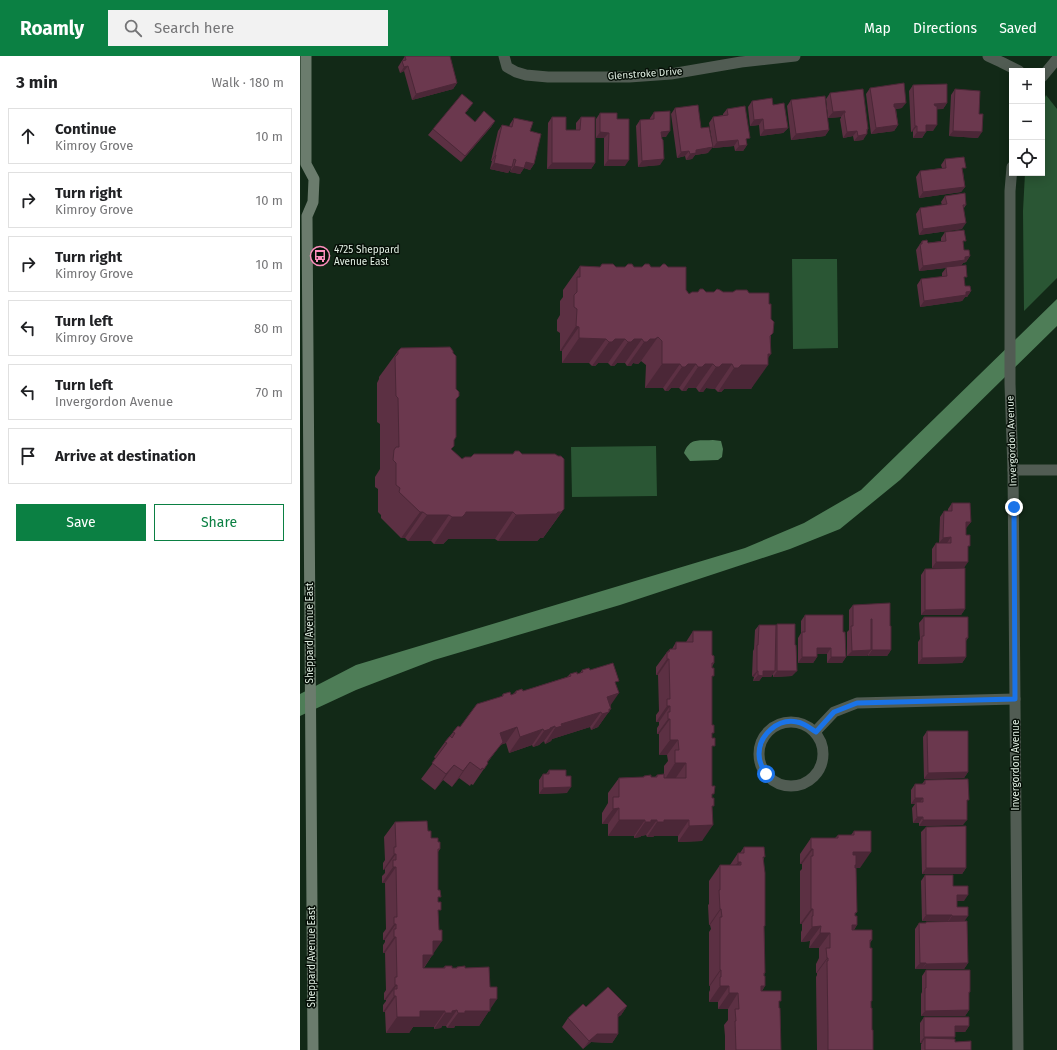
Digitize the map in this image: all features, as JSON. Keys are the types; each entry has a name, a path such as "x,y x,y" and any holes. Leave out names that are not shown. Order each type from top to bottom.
{"main road":[{"name":"Sheppard Avenue East","path":"306,56 303,168 314,179 313,202 303,212 310,630 313,1050"}],"street":[{"name":"Glenstroke Drive","path":"504,56 507,67 526,75 636,77 671,74 741,59 795,56"},
{"path":"988,56 1013,68"},
{"path":"1045,73 1057,59"},
{"name":"Invergordon Avenue","path":"1011,176 1010,384 1013,470 1018,1050"},
{"path":"1013,470 1057,470"},
{"path":"816,732 834,712 857,703 1015,699"},
{"path":"785,722 796,722 807,725 816,732 821,741 823,751 822,761 818,771 812,778 803,784 793,786 783,785 774,781 766,774 761,765 759,754 760,743 766,733 774,726 785,722"}],"shaded area":[{"path":"1046,95 1057,109 1057,278 1024,311 1023,211 1025,176 1045,176"},
{"path":"792,259 837,259 838,348 793,349"},
{"path":"1057,299 1057,326 900,480 840,529 790,549 620,605 434,660 356,690 300,716 300,694 356,665 745,548 804,523 861,490"},
{"path":"699,440 721,441 723,449 722,457 718,460 690,461 684,453 686,448 692,442"},
{"path":"656,446 657,496 572,497 571,447"}],"building":[{"path":"405,56 450,56 457,83 416,94 408,66 404,67 402,61 406,60"},
{"path":"904,83 906,103 894,104 898,125 876,128 870,88"},
{"path":"947,84 947,103 934,104 937,106 937,125 926,125 926,132 917,132 917,126 915,126 913,85"},
{"path":"863,89 868,129 867,134 858,136 857,131 847,132 845,111 833,112 830,93"},
{"path":"955,89 980,91 979,114 983,114 982,132 953,131"},
{"path":"462,94 473,103 465,113 475,122 484,111 495,121 465,156 433,129"},
{"path":"825,96 829,130 796,134 791,100"},
{"path":"772,98 773,105 784,103 788,128 764,130 763,119 754,120 752,101"},
{"path":"698,105 701,128 709,127 713,147 696,150 696,153 690,154 689,151 681,152 675,108"},
{"path":"745,106 750,138 746,139 747,145 739,146 738,140 717,142 713,117 728,115 727,109"},
{"path":"670,111 670,131 661,132 664,159 642,161 640,120 654,119 654,112"},
{"path":"600,113 617,113 617,119 629,119 629,160 608,160 609,133 600,132"},
{"path":"552,117 566,117 566,130 580,130 581,117 595,117 595,163 552,163"},
{"path":"514,118 533,122 530,131 541,134 534,164 526,162 524,168 514,166 516,160 514,159 512,167 494,163 502,125 512,127"},
{"path":"964,157 966,168 962,168 965,187 923,192 920,171 946,168 945,159"},
{"path":"965,193 966,205 963,205 966,223 923,229 920,208 947,204 945,196"},
{"path":"964,230 966,241 963,241 964,250 969,250 970,256 965,257 965,260 923,266 920,244 922,244 922,241 927,240 928,243 946,241 945,232"},
{"path":"602,264 613,264 616,267 625,267 628,264 632,264 634,267 642,267 645,264 649,264 651,267 660,267 665,264 668,267 686,267 686,290 689,294 692,292 698,292 700,289 703,289 706,292 714,292 717,289 723,292 747,290 749,293 769,293 771,319 774,322 773,333 770,336 771,354 768,354 768,365 741,365 738,368 734,368 732,364 722,364 719,367 716,367 713,364 705,364 702,367 698,367 696,364 688,364 685,367 682,367 680,364 662,364 662,341 658,337 655,339 650,339 647,342 644,342 642,339 634,339 631,342 628,342 625,339 615,339 612,342 609,342 606,339 579,338 579,327 576,326 577,309 574,307 574,295 577,292 577,277 580,277 580,266 600,267"},
{"path":"966,265 967,277 964,277 965,286 970,286 971,291 966,292 966,295 924,301 921,279 947,276 946,267"},
{"path":"450,347 456,356 456,389 459,392 459,396 456,399 456,437 454,440 454,446 451,449 462,459 465,457 471,457 474,454 513,454 515,451 519,451 522,454 555,454 561,456 564,459 564,509 561,512 556,514 516,515 513,512 466,512 462,517 452,517 449,515 427,515 420,512 399,492 400,488 396,485 396,463 393,460 394,450 396,447 399,447 395,357 401,348"},
{"path":"952,503 970,503 971,522 966,522 966,535 970,535 968,562 936,562 936,543 951,543 951,537 943,538 944,511 952,511"},
{"path":"965,568 965,609 925,610 925,569"},
{"path":"890,603 891,650 872,650 871,619 871,650 852,651 851,626 853,626 853,605"},
{"path":"805,615 843,615 843,632 845,632 846,657 831,657 831,648 817,648 817,657 802,657 802,632 805,632"},
{"path":"924,617 968,617 966,657 922,658"},
{"path":"777,624 795,624 797,671 777,671"},
{"path":"759,625 776,625 775,671 763,671 763,676 758,675 757,671"},
{"path":"693,631 712,631 712,655 714,656 714,663 712,663 712,668 714,668 714,676 712,676 712,725 714,725 714,733 712,733 712,738 715,738 715,746 712,746 712,786 715,786 714,794 712,794 712,798 714,798 714,806 712,806 713,825 689,826 689,820 664,820 664,822 657,822 657,820 651,820 651,822 645,822 645,820 619,820 619,808 613,809 613,797 619,797 619,778 644,777 651,775 651,777 657,777 657,775 664,774 664,778 686,778 686,763 675,763 675,750 679,750 678,740 670,740 670,719 668,719 668,712 670,712 670,706 667,706 667,699 670,699 669,659 667,659 667,652 669,652 670,649 676,649 676,642 693,642"},
{"path":"613,663 619,681 615,682 619,693 607,697 611,709 609,709 609,712 602,714 601,712 561,724 562,726 555,728 555,726 544,731 543,729 520,737 517,727 500,733 503,742 487,762 488,763 484,769 482,768 481,770 470,762 463,771 454,765 446,774 432,763 447,743 445,742 450,736 452,738 455,733 453,732 458,726 460,727 477,704 503,696 503,694 510,692 511,695 522,689 523,691 571,676 570,674 583,672 582,670 589,668 590,670"},
{"path":"927,731 968,731 968,772 928,773"},
{"path":"549,770 566,770 566,776 571,776 571,787 543,788 543,774 549,774"},
{"path":"968,779 969,800 967,800 967,820 923,820 923,817 917,817 916,802 923,802 923,798 915,798 915,784 925,784 925,780"},
{"path":"427,821 428,831 431,831 431,838 438,838 438,842 440,842 440,849 438,849 438,890 440,890 441,897 438,897 438,902 441,902 441,910 438,910 439,930 442,930 442,941 433,941 433,955 423,955 423,968 445,968 445,966 452,966 452,968 465,966 465,968 489,967 490,987 497,987 497,999 490,999 490,1011 465,1011 465,1013 458,1013 457,1010 452,1011 452,1013 445,1013 445,1011 420,1011 420,1017 397,1017 396,996 394,996 394,989 397,989 397,985 395,985 395,977 397,977 396,937 394,937 394,929 396,929 396,924 394,924 394,917 397,917 396,867 393,867 393,860 396,860 396,854 394,854 394,847 396,847 395,822"},
{"path":"966,826 966,868 926,868 926,827"},
{"path":"854,831 871,831 871,852 853,852 853,855 856,855 855,868 857,912 855,913 855,916 857,916 857,925 852,925 852,930 872,930 870,948 872,948 871,1008 873,1050 828,1050 828,958 826,948 830,948 830,933 820,933 821,926 812,927 813,909 811,909 811,856 813,856 813,849 811,849 811,838 838,838 838,835 854,835"},
{"path":"744,847 764,847 765,986 761,986 761,991 781,991 779,1008 781,1050 736,1050 735,1009 739,1009 738,993 729,993 729,986 720,986 720,917 722,917 719,890 720,865 741,865 741,862 738,862 738,853 744,853"},
{"path":"925,875 953,875 953,886 968,886 968,895 957,895 957,907 968,907 968,916 926,915"},
{"path":"967,921 968,963 920,963 919,923"},
{"path":"926,970 970,970 969,1010 925,1011"},
{"path":"608,987 627,1006 618,1014 618,1034 597,1034 589,1041 568,1018 583,1004 586,1007"},
{"path":"924,1017 969,1017 969,1026 955,1026 955,1037 924,1037"},
{"path":"925,1038 955,1039 955,1042 971,1041 971,1050 925,1050"}],"place":[{"name":"4725 Sheppard Avenue East","path":"320,256"}],"route":[{"path":"766,774 761,765 759,754 760,743 766,733 774,726 785,722 796,722 807,725 816,732 834,712 857,703 1015,699 1014,507"}]}
